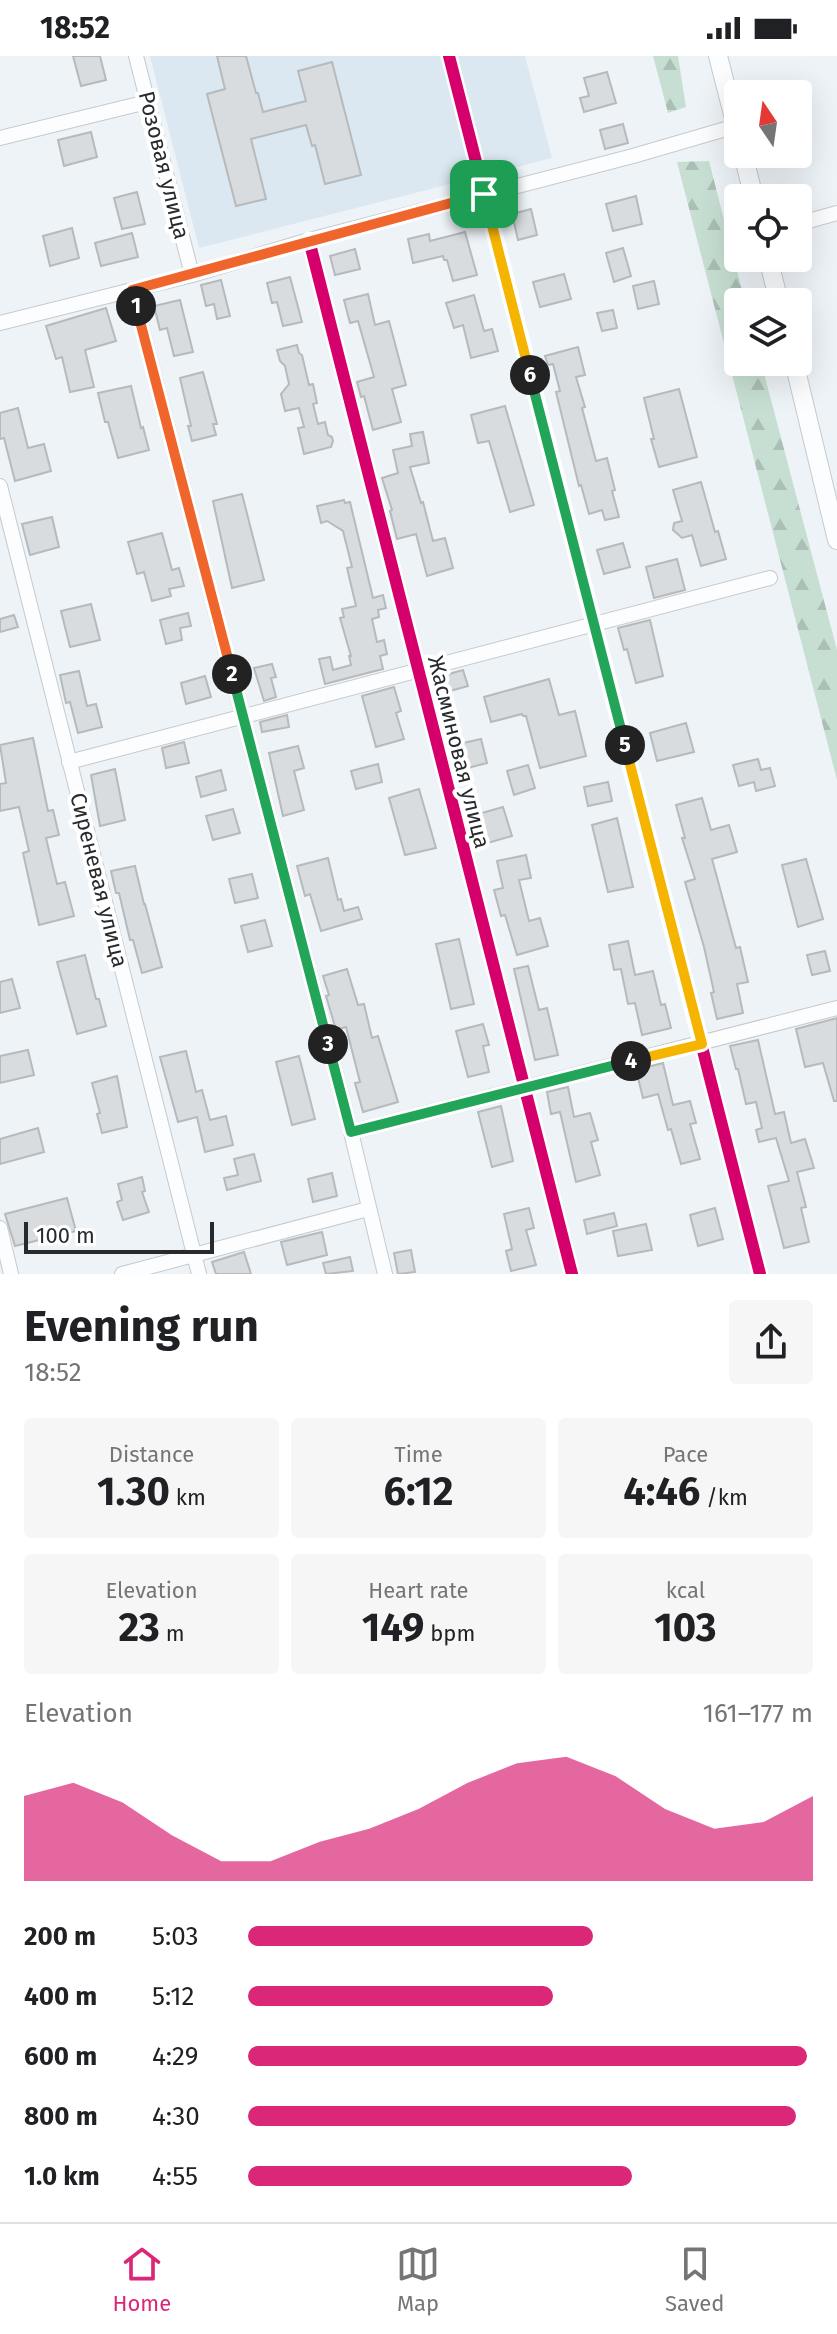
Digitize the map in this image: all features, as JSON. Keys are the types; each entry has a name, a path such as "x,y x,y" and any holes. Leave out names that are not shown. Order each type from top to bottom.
{"street":[{"name":"Розовая улица","path":"136,56 192,275"},
{"path":"449,56 760,1274"},
{"path":"718,56 724,80"},
{"path":"0,138 147,102"},
{"path":"0,323 724,133"},
{"path":"812,220 837,213"},
{"name":"Жасминовая улица","path":"309,240 572,1274"},
{"path":"132,290 351,1132 385,1274"},
{"path":"798,376 832,500 837,540"},
{"name":"Сиреневая улица","path":"0,486 199,1274"},
{"path":"69,762 770,578"},
{"path":"351,1132 837,1008"},
{"path":"122,1274 368,1209"},
{"path":"0,1228 11,1274"}],"shaded area":[{"path":"150,56 525,56 552,158 199,248"}],"green space":[{"path":"653,56 678,56 686,107 668,113"},
{"path":"709,161 724,220 724,272 737,272 741,288 724,288 724,344 677,162"},
{"path":"732,376 765,376 837,650 837,780"}],"building":[{"path":"73,56 100,56 106,80 81,86"},
{"path":"217,56 246,56 263,112 306,101 298,71 332,62 361,175 325,184 315,145 312,146 306,125 251,139 266,199 236,206 207,94 225,89"},
{"path":"607,72 616,103 584,112 580,98 589,96 584,78"},
{"path":"623,124 628,143 605,149 600,130"},
{"path":"91,132 97,157 64,166 58,140"},
{"path":"137,192 145,224 122,229 114,198"},
{"path":"636,196 642,224 613,231 606,204"},
{"path":"531,209 537,235 518,240 512,214"},
{"path":"72,228 79,258 50,266 43,236"},
{"path":"465,232 477,275 453,281 443,256 413,263 408,239 429,234 430,241"},
{"path":"132,233 138,257 101,266 95,243"},
{"path":"623,248 631,276 614,282 606,253"},
{"path":"355,249 360,269 335,275 330,256"},
{"path":"564,274 571,299 540,307 533,282"},
{"path":"290,277 302,322 283,326 277,302 272,303 267,283"},
{"path":"221,280 230,316 217,319 214,304 206,306 201,285"},
{"path":"654,281 659,304 638,309 633,286"},
{"path":"368,294 375,325 389,321 406,385 392,389 401,422 373,430 357,382 374,377 358,321 350,323 344,300"},
{"path":"474,295 484,331 492,329 498,351 471,358 463,325 454,328 446,303"},
{"path":"180,300 193,352 174,356 167,328 160,330 154,306"},
{"path":"106,308 116,341 85,350 94,387 70,392 62,357 56,359 46,326"},
{"path":"613,310 617,328 602,331 597,313"},
{"path":"297,345 309,385 313,384 317,403 313,404 318,424 325,422 333,441 331,447 304,454 298,428 304,427 299,408 285,411 281,394 289,384 277,350"},
{"path":"578,347 585,375 576,377 585,407 582,408 596,461 607,458 615,490 612,491 619,517 605,520 602,510 589,514 556,392 560,391 553,364 548,365 545,356"},
{"path":"203,372 217,424 213,424 216,435 192,441 180,378"},
{"path":"131,386 149,450 118,458 98,393"},
{"path":"679,389 697,457 659,467 644,398"},
{"path":"505,406 534,505 510,512 489,441 478,443 471,415"},
{"path":"18,408 28,448 44,444 51,471 15,481 4,438 0,439 0,413"},
{"path":"423,432 429,463 410,467 433,541 445,538 453,568 427,576 416,534 397,539 382,478 398,473 393,450 412,446 410,434"},
{"path":"701,482 726,559 701,566 692,535 682,538 673,530 674,523 682,521 673,490"},
{"path":"242,494 264,580 232,588 213,501"},
{"path":"344,500 345,503 350,502 373,598 383,595 386,608 378,610 379,617 372,619 377,642 384,640 387,654 380,656 383,669 325,684 319,659 330,657 333,670 351,665 340,618 344,617 342,609 356,606 347,568 352,567 343,531 327,521 321,523 317,506"},
{"path":"52,517 59,547 30,555 22,524"},
{"path":"162,533 172,570 179,568 184,586 169,589 171,596 152,601 144,572 137,574 128,542"},
{"path":"623,543 630,567 604,574 597,550"},
{"path":"677,559 685,590 654,598 646,567"},
{"path":"91,604 100,640 70,647 61,611"},
{"path":"188,613 191,626 180,628 182,640 166,644 160,620"},
{"path":"14,615 18,627 0,632 0,619"},
{"path":"650,620 663,676 636,683 618,628"},
{"path":"272,664 276,677 271,678 276,697 264,701 254,668"},
{"path":"463,670 468,686 439,694 435,678"},
{"path":"79,671 87,706 96,704 102,727 78,733 70,702 66,703 60,675"},
{"path":"205,676 211,697 186,704 181,683"},
{"path":"549,679 559,715 575,711 586,756 540,768 526,716 522,714 491,722 484,697"},
{"path":"394,687 401,711 396,713 404,739 376,747 362,696"},
{"path":"287,715 289,727 262,732 260,722"},
{"path":"686,723 694,752 657,761 650,733"},
{"path":"33,738 48,811 53,810 59,835 46,838 57,884 65,882 74,916 39,925 23,853 29,851 19,807 0,811 0,784 6,783 0,745"},
{"path":"481,739 487,763 460,770 454,745"},
{"path":"184,742 189,763 166,768 162,748"},
{"path":"298,746 304,768 294,771 304,810 283,816 269,753"},
{"path":"758,759 761,770 770,768 775,786 756,791 754,782 739,786 733,765"},
{"path":"378,764 382,782 356,789 351,771"},
{"path":"528,765 535,788 514,795 507,771"},
{"path":"115,769 125,820 100,826 91,775"},
{"path":"221,770 226,790 201,797 196,777"},
{"path":"608,782 612,801 588,806 584,787"},
{"path":"419,789 436,848 405,855 389,798"},
{"path":"702,798 711,830 729,825 737,852 712,859 748,982 737,984 743,1013 717,1019 704,947 685,882 695,879 676,805"},
{"path":"503,807 512,836 484,844 475,815"},
{"path":"233,809 240,833 213,840 206,816"},
{"path":"617,818 633,887 608,892 592,825"},
{"path":"526,855 531,878 519,880 529,921 540,918 548,946 517,955 494,890 503,888 497,861"},
{"path":"328,858 338,900 341,899 344,911 358,907 362,919 321,931 310,894 305,896 297,866"},
{"path":"806,859 823,919 798,927 782,865"},
{"path":"135,866 162,967 142,973 111,871"},
{"path":"252,874 258,898 235,903 229,879"},
{"path":"265,920 272,946 248,952 241,926"},
{"path":"459,939 474,1004 451,1009 436,944"},
{"path":"628,941 635,975 653,971 661,1005 665,1004 671,1028 642,1035 635,1003 628,1004 621,969 614,970 609,945"},
{"path":"825,951 830,971 812,975 807,955"},
{"path":"85,955 106,1026 77,1034 57,962"},
{"path":"528,966 539,1010 547,1008 558,1055 535,1060 514,969"},
{"path":"347,969 358,1005 364,1004 372,1038 378,1036 398,1102 363,1112 355,1083 360,1082 346,1027 336,1030 323,976"},
{"path":"12,979 20,1008 0,1013 0,982"},
{"path":"837,1018 837,1101 834,1101 823,1063 805,1067 796,1029"},
{"path":"483,1024 489,1045 483,1046 489,1072 468,1077 456,1031"},
{"path":"758,1040 775,1114 784,1112 791,1143 805,1139 814,1168 797,1172 806,1207 801,1208 809,1242 784,1248 768,1186 789,1181 776,1138 759,1142 756,1130 762,1128 756,1102 746,1104 730,1046"},
{"path":"28,1050 34,1075 0,1083 0,1056"},
{"path":"186,1051 196,1092 202,1090 210,1120 226,1116 233,1145 205,1152 197,1117 178,1122 160,1057"},
{"path":"299,1056 315,1119 292,1125 276,1062"},
{"path":"663,1063 673,1105 690,1101 696,1123 690,1124 700,1159 681,1164 658,1094 643,1098 636,1070"},
{"path":"117,1076 127,1127 102,1133 92,1083"},
{"path":"568,1087 574,1117 590,1113 598,1140 591,1142 600,1175 576,1182 560,1112 551,1114 547,1092"},
{"path":"501,1106 513,1161 492,1167 478,1112"},
{"path":"38,1128 44,1152 0,1164 0,1139"},
{"path":"254,1154 261,1181 227,1190 224,1178 238,1175 234,1159"},
{"path":"332,1173 337,1196 313,1202 308,1179"},
{"path":"142,1177 145,1191 142,1192 149,1212 123,1220 117,1202 122,1200 118,1184"},
{"path":"67,1198 76,1231 15,1246 5,1214"},
{"path":"529,1208 534,1228 526,1230 536,1265 511,1271 506,1251 512,1249 504,1214"},
{"path":"715,1208 723,1239 698,1246 690,1215"},
{"path":"614,1213 617,1226 587,1234 584,1220"},
{"path":"646,1224 652,1250 618,1256 613,1231"},
{"path":"322,1232 327,1255 287,1265 281,1242"},
{"path":"411,1250 415,1272 398,1274 394,1253"},
{"path":"244,1252 251,1274 216,1274 212,1262"},
{"path":"350,1257 353,1271 326,1274 323,1263"}],"cycle path":[{"path":"449,56 760,1274"},
{"path":"309,240 572,1274"}],"route":[{"path":"484,194 702,1044 351,1132 132,290 484,194"}]}
